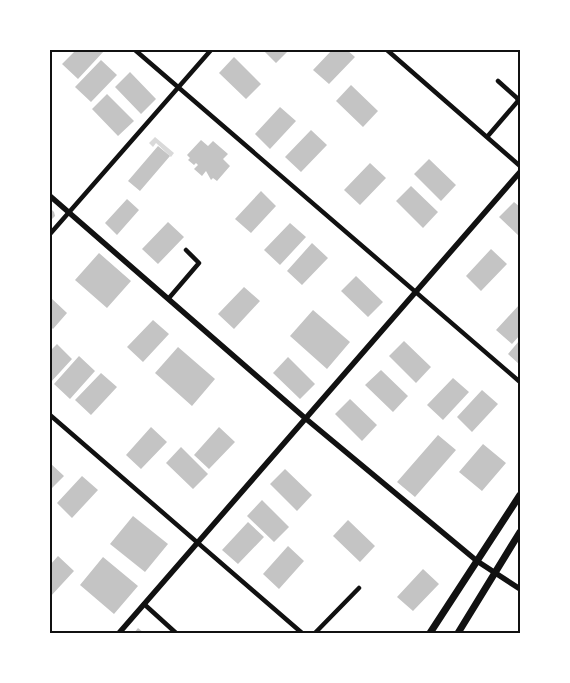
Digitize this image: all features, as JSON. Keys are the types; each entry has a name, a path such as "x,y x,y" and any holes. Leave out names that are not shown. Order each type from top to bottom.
{"main road":[{"path":"430,633 520,496"},
{"path":"458,633 504,561 520,532"}],"street":[{"path":"135,50 414,293 520,382"},
{"path":"50,234 211,50"},
{"path":"387,50 520,166"},
{"path":"487,137 518,101 498,81"},
{"path":"119,633 520,172"},
{"path":"50,196 305,418 477,562 496,571 520,589"},
{"path":"168,298 199,263 186,250"},
{"path":"50,415 302,633"},
{"path":"315,633 359,588"},
{"path":"144,604 176,633"}],"shaded area":[{"path":"155,137 174,153 171,157 156,143 153,147 149,143"}],"building":[{"path":"76,50 104,51 78,79 62,64"},
{"path":"263,50 289,50 276,63"},
{"path":"332,50 347,50 355,57 329,84 313,70"},
{"path":"234,57 261,84 246,99 219,73"},
{"path":"101,60 117,75 91,102 75,87"},
{"path":"130,72 156,99 141,114 115,87"},
{"path":"351,85 378,111 363,127 336,101"},
{"path":"107,94 134,121 118,136 92,109"},
{"path":"280,107 296,121 270,149 255,134"},
{"path":"311,130 327,145 301,172 285,157"},
{"path":"201,140 208,146 213,141 228,154 223,159 230,166 217,181 213,178 211,180 206,171 202,176 194,169 198,165 196,163 194,165 188,160 190,158 187,155"},
{"path":"158,146 170,156 140,191 128,181"},
{"path":"429,159 456,185 441,201 414,174"},
{"path":"370,163 386,178 360,205 344,190"},
{"path":"411,186 438,212 423,228 396,201"},
{"path":"261,191 276,206 251,233 235,219"},
{"path":"127,199 139,210 117,235 105,223"},
{"path":"514,202 520,207 520,237 499,217"},
{"path":"50,208 55,216 50,221"},
{"path":"168,222 184,237 158,264 142,249"},
{"path":"290,223 306,237 280,265 264,250"},
{"path":"312,243 328,258 302,285 287,271"},
{"path":"491,249 507,264 481,291 466,276"},
{"path":"99,253 131,281 107,308 75,280"},
{"path":"356,276 383,302 368,317 341,291"},
{"path":"244,287 260,301 234,329 218,314"},
{"path":"50,297 67,313 53,329 50,326"},
{"path":"520,304 520,335 512,344 496,330"},
{"path":"313,310 350,342 327,369 290,336"},
{"path":"153,320 169,334 143,362 127,347"},
{"path":"404,341 431,367 416,383 389,356"},
{"path":"520,342 520,365 508,354"},
{"path":"57,344 72,359 50,383 50,351"},
{"path":"178,347 215,379 192,406 155,373"},
{"path":"79,356 95,371 70,399 54,384"},
{"path":"288,357 315,384 300,399 273,373"},
{"path":"381,370 408,396 393,412 365,385"},
{"path":"101,373 117,387 91,415 75,400"},
{"path":"453,378 469,392 443,420 427,405"},
{"path":"482,390 498,404 472,432 457,417"},
{"path":"350,399 377,425 362,441 335,414"},
{"path":"151,427 167,442 141,469 126,455"},
{"path":"219,427 235,442 209,469 194,455"},
{"path":"438,435 456,450 415,497 397,482"},
{"path":"483,444 506,463 482,491 459,472"},
{"path":"181,447 208,474 193,489 166,463"},
{"path":"50,463 64,476 50,490"},
{"path":"285,469 312,495 297,511 270,484"},
{"path":"82,476 98,490 72,518 57,503"},
{"path":"262,500 289,527 274,542 247,516"},
{"path":"133,516 168,544 145,572 110,544"},
{"path":"348,520 375,546 360,562 333,536"},
{"path":"248,522 264,537 238,564 222,550"},
{"path":"288,546 304,561 279,589 263,574"},
{"path":"58,556 74,571 50,597 50,565"},
{"path":"103,557 138,586 114,614 80,585"},
{"path":"423,569 439,584 413,611 397,597"},
{"path":"138,628 144,633 134,633"}]}
